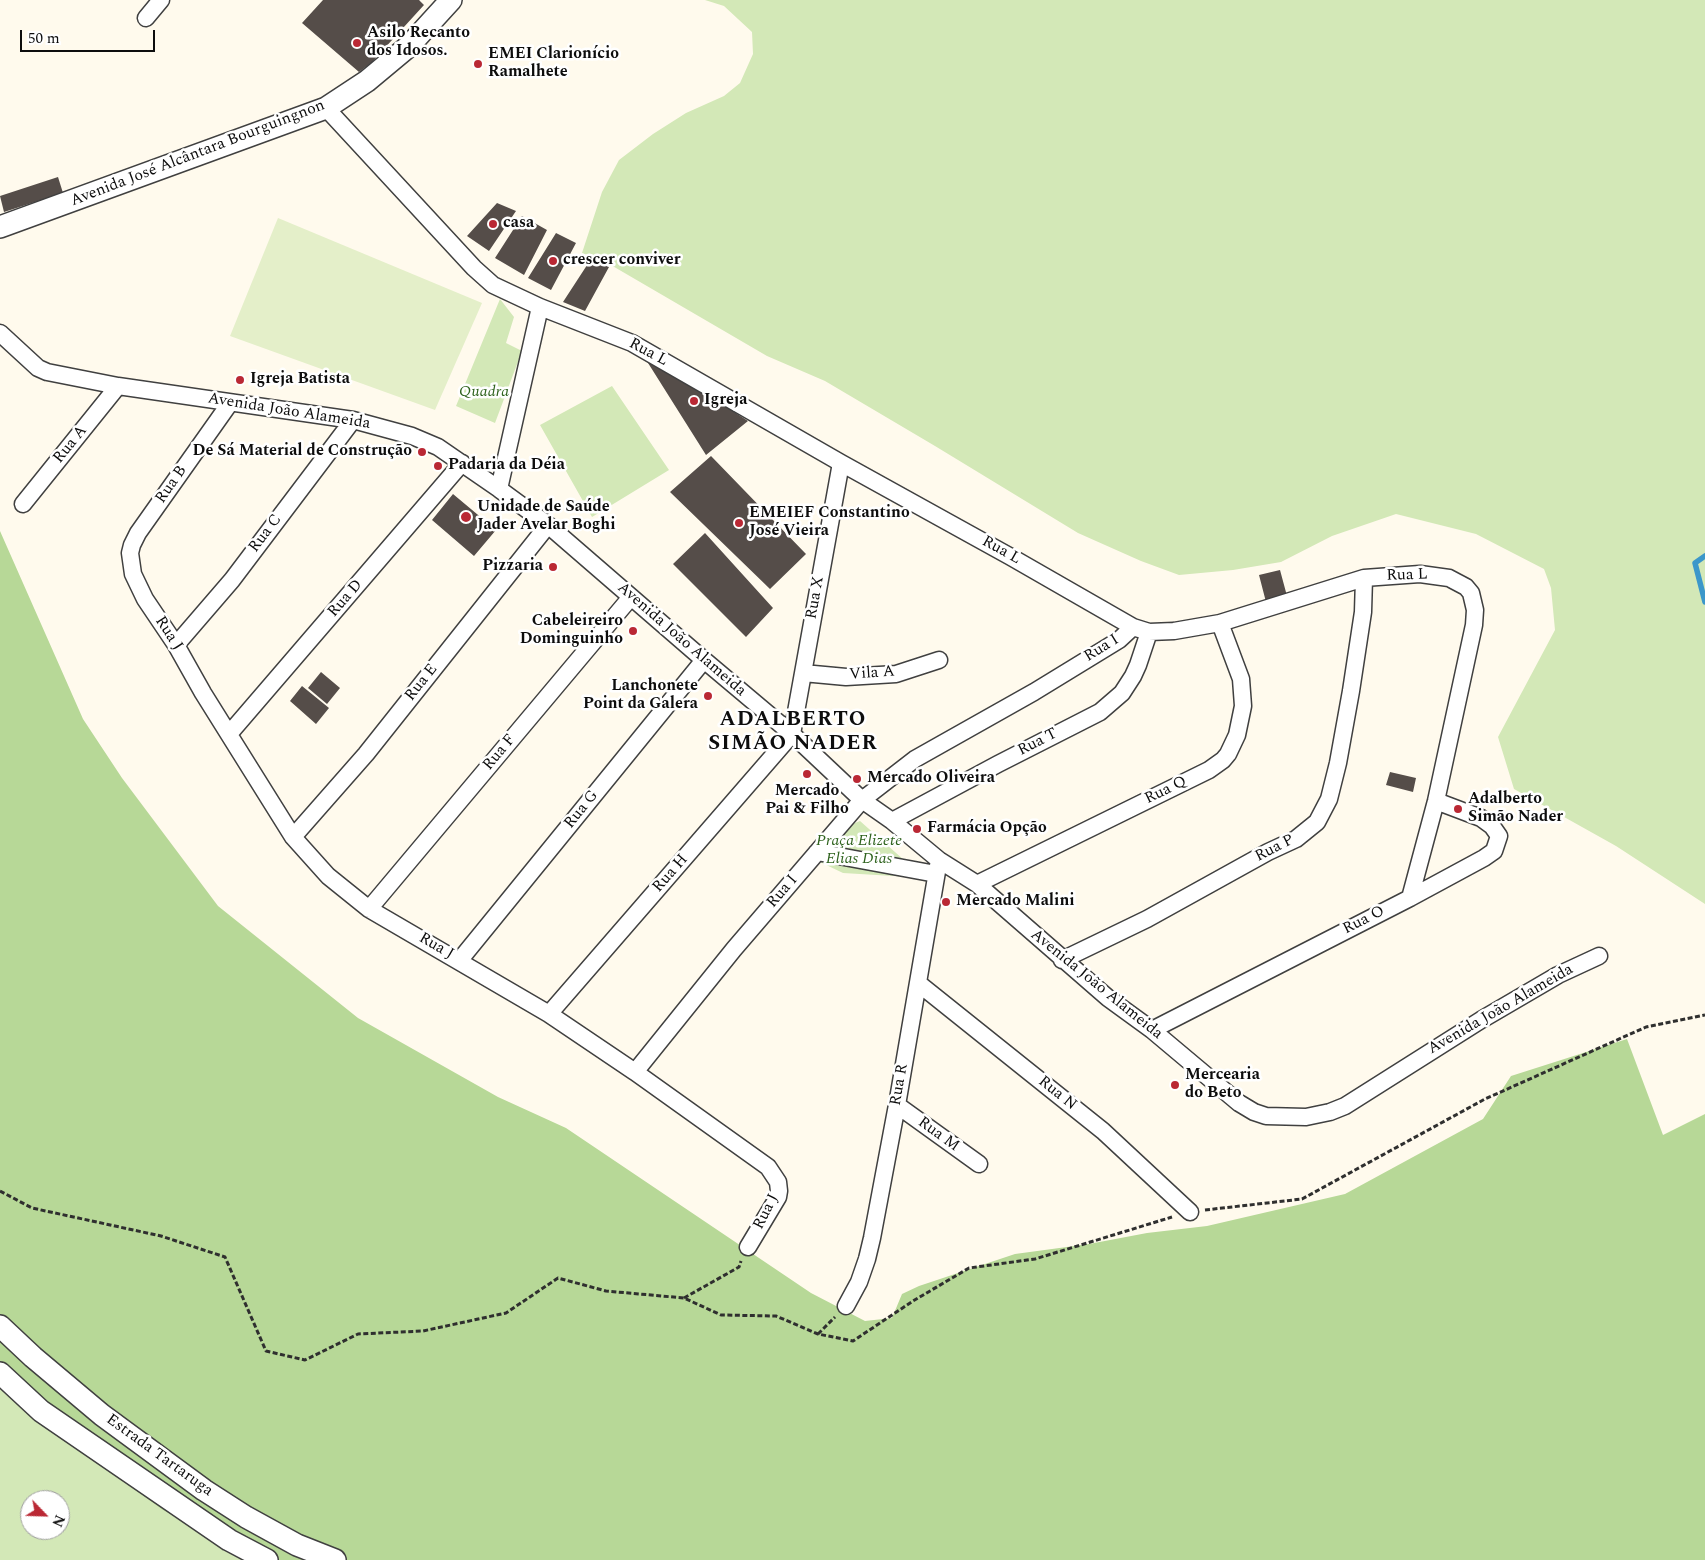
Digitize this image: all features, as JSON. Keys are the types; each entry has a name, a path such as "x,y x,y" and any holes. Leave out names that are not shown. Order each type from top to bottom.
{"street":[{"path":"146,18 160,0"},
{"name":"Avenida José Alcântara Bourguingnon","path":"0,227 326,108 366,81 408,46 451,0"},
{"name":"Rua L","path":"326,108 474,268 493,285 540,307 632,343 1141,630 1174,631 1220,623 1364,578 1420,574 1435,575 1459,582 1471,593 1475,610 1474,625 1436,801 1410,898"},
{"path":"500,489 540,307"},
{"name":"Avenida João Alameida","path":"0,333 38,368 47,372 118,386 353,420 412,436 438,447 548,524 792,734 862,800 892,821 937,867 977,884 1062,960 1108,998 1152,1030 1239,1103 1254,1112 1266,1116 1306,1117 1330,1112 1345,1106 1480,1020 1558,974 1599,956"},
{"name":"Rua A","path":"23,504 118,386"},
{"name":"Rua B","path":"132,574 130,553 138,533 230,403"},
{"name":"Rua C","path":"176,645 232,580 353,420"},
{"name":"Rua X","path":"792,734 840,462"},
{"name":"Rua D","path":"229,734 462,463"},
{"name":"Rua E","path":"293,837 366,754 548,524"},
{"name":"Rua J","path":"132,574 145,599 176,645 203,693 293,837 328,876 369,909 549,1014 635,1072 768,1167 774,1175 779,1191 778,1198 748,1247"},
{"name":"Rua P","path":"1062,960 1140,922 1268,852 1296,839 1317,822 1330,799 1352,691 1363,612 1364,578"},
{"name":"Rua F","path":"369,909 631,597"},
{"name":"Rua Q","path":"977,884 1208,770 1222,760 1237,735 1243,706 1241,679 1220,623"},
{"name":"Rua I","path":"635,1072 734,948 862,800 915,759 1034,692 1118,640 1141,630"},
{"name":"Rua T","path":"892,821 1100,712 1122,693 1133,676 1141,630"},
{"name":"Rua G","path":"460,961 704,660"},
{"name":"Vila A","path":"803,673 846,677 896,674 939,660"},
{"name":"Rua H","path":"549,1014 792,734"},
{"name":"Rua O","path":"1152,1030 1410,898 1484,858 1494,850 1499,836 1496,830 1481,818 1436,801"},
{"path":"817,852 937,867"},
{"name":"Rua R","path":"846,1306 859,1282 867,1259 897,1105 937,867"},
{"name":"Rua N","path":"918,983 1103,1131 1190,1212"},
{"name":"Rua M","path":"897,1105 979,1164"},
{"name":"Estrada Tartaruga","path":"0,1326 33,1357 102,1415 204,1490 246,1517 297,1545 335,1560"},
{"name":"Estrada Tartaruga","path":"0,1373 41,1411 229,1540 268,1560"}],"path":[{"path":"0,1191 32,1208 161,1236 224,1257 266,1351 305,1360 358,1334 423,1331 506,1313 558,1278 606,1291 684,1298 721,1315 776,1316 818,1334 853,1341 913,1301 969,1268 1035,1259 1190,1212 1302,1199 1485,1099 1646,1027 1705,1015"},
{"path":"684,1298 738,1267 748,1247"},
{"path":"818,1334 846,1306"}],"green space":[{"path":"705,0 1705,0 1705,904 1616,846 1514,789 1498,737 1555,630 1551,588 1544,569 1476,534 1396,514 1332,536 1281,562 1233,570 1179,575 1141,561 1078,533 825,381 767,356 604,261 582,253 602,192 619,160 653,134 686,113 724,96 740,83 753,54 752,32 724,6"},
{"path":"278,218 482,303 435,410 230,336"},
{"name":"Quadra","path":"500,299 514,317 506,343 522,351 495,423 456,406"},
{"path":"612,386 669,470 592,517 540,425"},
{"path":"0,531 83,719 122,778 218,906 358,1018 498,1097 566,1128 811,1293 865,1321 892,1318 902,1294 919,1286 1015,1254 1089,1244 1147,1233 1207,1226 1345,1194 1483,1119 1511,1076 1627,1039 1663,1135 1705,1114 1705,1560 260,1560 163,1510 12,1399 0,1388"},
{"name":"Praça Elizete Elias Dias","path":"860,821 913,868 910,877 843,873 820,862 822,855 850,825"},
{"path":"0,1388 12,1399 260,1560 0,1560"}],"building":[{"name":"Asilo Recanto dos Idosos.","path":"323,0 419,0 424,5 372,62 359,72 302,23"},
{"path":"58,177 63,193 4,212 0,196"},
{"name":"casa","path":"497,203 516,211 489,251 467,236"},
{"path":"522,216 547,230 524,275 495,258"},
{"name":"crescer conviver","path":"556,233 576,243 551,290 528,278"},
{"path":"591,259 609,267 585,311 563,302"},
{"name":"Igreja","path":"643,355 685,380 748,421 706,455"},
{"name":"EMEIEF Constantino José Vieira","path":"711,456 806,554 770,589 670,492"},
{"path":"453,494 496,530 474,556 432,520"},
{"path":"705,533 773,608 746,637 673,564"},
{"path":"1280,570 1287,596 1266,602 1259,575"},
{"path":"321,672 340,688 327,704 308,688"},
{"path":"302,686 329,708 316,724 290,701"},
{"path":"1390,772 1416,778 1413,792 1386,785"}],"waterway":[{"path":"1705,556 1695,563 1705,602"}],"place":[{"name":"Asilo Recanto dos Idosos.","path":"357,43"},
{"name":"EMEI Clarionício Ramalhete","path":"478,64"},
{"name":"casa","path":"493,224"},
{"name":"crescer conviver","path":"553,261"},
{"name":"Igreja Batista","path":"240,380"},
{"name":"Igreja","path":"694,401"},
{"name":"De Sá Material de Construção","path":"422,452"},
{"name":"Padaria da Déia","path":"438,466"},
{"name":"Unidade de Saúde Jader Avelar Boghi","path":"466,517"},
{"name":"EMEIEF Constantino José Vieira","path":"739,523"},
{"name":"Pizzaria","path":"553,567"},
{"name":"Cabeleireiro Dominguinho","path":"633,631"},
{"name":"Lanchonete Point da Galera","path":"708,696"},
{"name":"Mercado Pai & Filho","path":"807,774"},
{"name":"Mercado Oliveira","path":"857,779"},
{"name":"Adalberto Simão Nader","path":"1458,809"},
{"name":"Farmácia Opção","path":"917,829"},
{"name":"Mercado Malini","path":"946,902"},
{"name":"Mercearia do Beto","path":"1175,1085"}],"district":[{"name":"ADALBERTO SIMÃO NADER","path":"793,733"}]}
